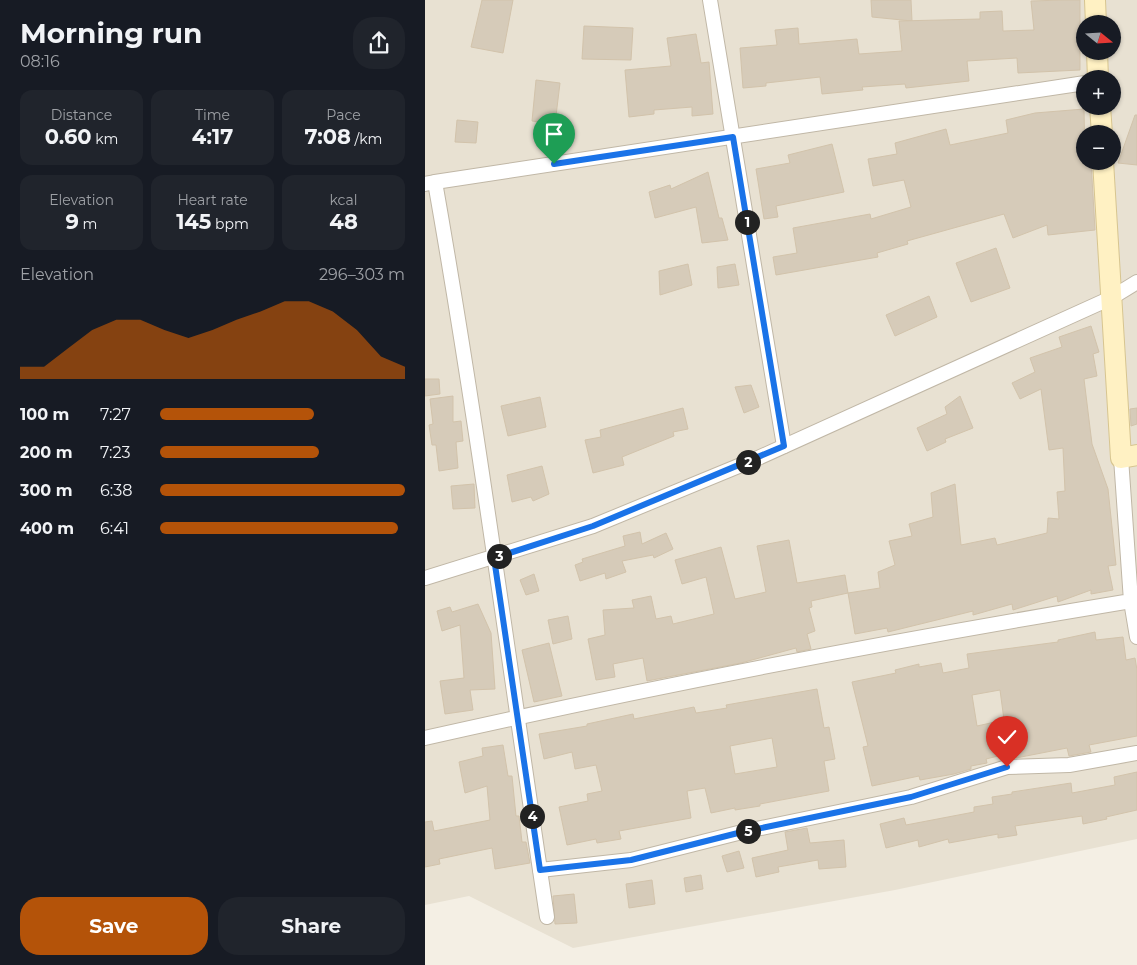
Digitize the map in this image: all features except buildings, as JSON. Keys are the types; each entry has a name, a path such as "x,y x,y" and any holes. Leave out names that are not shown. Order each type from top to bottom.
{"street":[{"path":"710,0 784,446"},
{"path":"1095,0 1096,15"},
{"path":"547,917 516,717 464,350 430,183 1076,84"},
{"path":"1104,170 1111,298 1129,457 1137,637"},
{"path":"425,578 593,526 784,446 1111,298 1137,282"},
{"path":"425,738 516,717 975,627 1134,601"},
{"path":"540,870 631,860 742,832 911,797 1007,767 1069,765 1137,753"}],"shaded area":[{"path":"425,0 1137,0 1137,839 895,890 573,948 469,896 425,905"}],"route":[{"path":"554,164 733,137 784,446 593,526 494,558 540,870 631,860 742,832 911,797 1007,767"}]}
